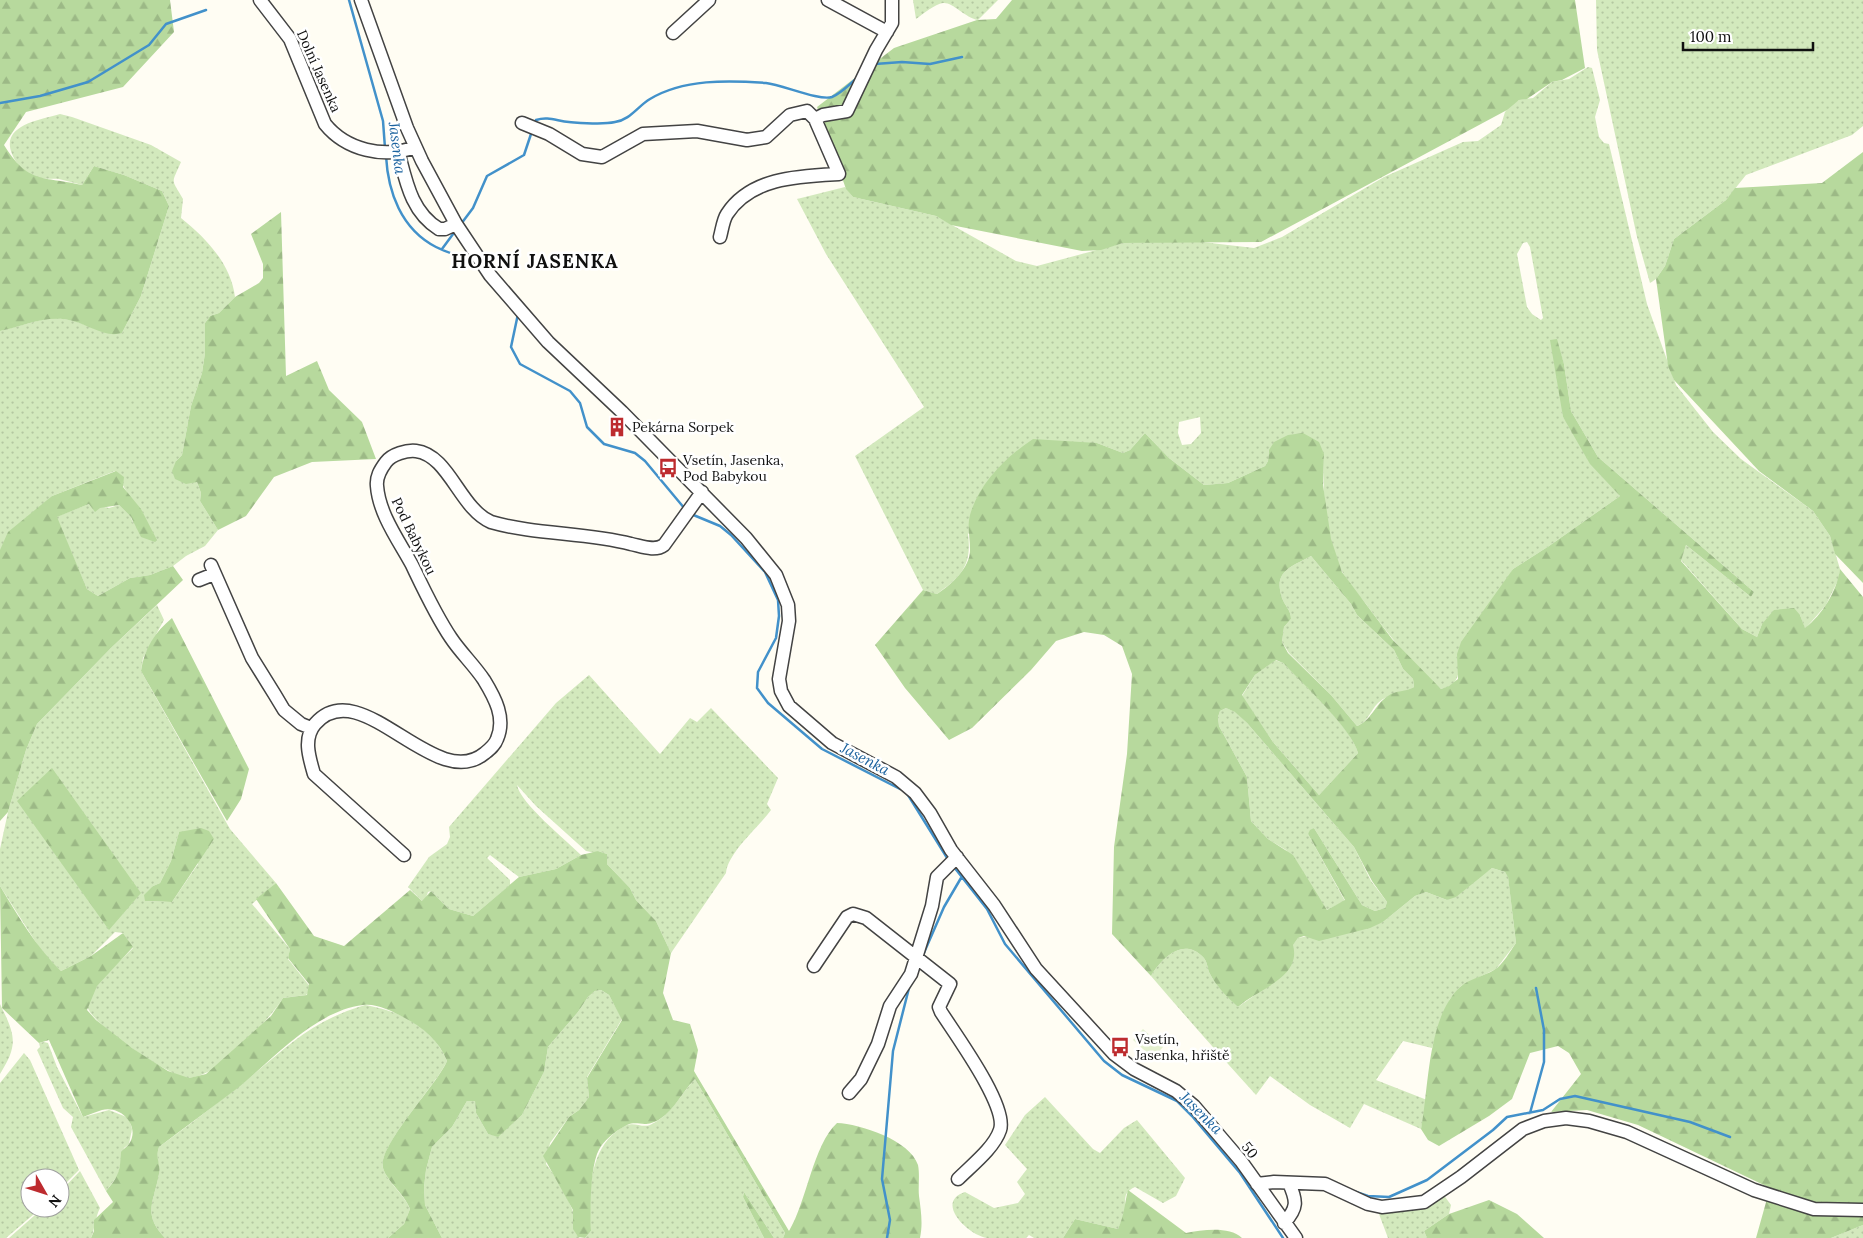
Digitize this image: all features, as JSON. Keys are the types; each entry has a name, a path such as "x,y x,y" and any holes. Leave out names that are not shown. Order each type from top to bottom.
{"street":[{"name":"Dolní Jasenka","path":"260,0 290,38 325,124 333,134 345,142 365,150 398,152 415,147"},
{"name":"50","path":"361,0 415,147 458,227 490,274 522,315 702,492 763,556 784,591 789,621 779,679 781,691 789,706 832,743 888,772 910,787 926,806 952,861 994,905 1036,970 1114,1054 1176,1091 1194,1106 1257,1184 1296,1238"},
{"path":"672,33 709,0"},
{"path":"828,0 887,32"},
{"path":"815,119 823,115 847,111 876,50 892,24 892,0"},
{"path":"522,123 549,134 582,154 602,157 643,134 697,131 747,140 766,137 790,115 807,111 815,119 839,174 792,176 748,192 726,215 720,237"},
{"path":"398,152 410,197 418,209 439,229 458,227"},
{"name":"Pod Babykou","path":"311,728 326,714 346,710 365,716 452,762 480,758 497,742 501,730 501,712 484,680 451,638 385,514 379,498 378,476 388,460 395,455 416,451 437,461 482,518 504,526 604,538 658,548 667,542 702,492"},
{"path":"199,580 212,569 252,658 284,710 301,724 311,728 308,740 308,756 314,774 404,856"},
{"path":"849,1093 860,1079 878,1044 890,1006 921,962 937,877 952,861"},
{"path":"814,966 847,917 853,914 866,918 950,984 939,1007 971,1057 999,1109 1001,1128 996,1139 958,1179"},
{"path":"1257,1184 1325,1184 1368,1204 1382,1207 1424,1202 1461,1177 1523,1129 1544,1121 1566,1118 1588,1121 1627,1132 1754,1190 1814,1209 1863,1210"},
{"path":"1284,1223 1297,1204 1289,1183"}],"green space":[{"path":"0,0 170,0 174,32 123,87 26,112 4,145 21,166 29,172 46,179 82,185 94,166 124,175 162,191 169,206 141,296 122,333 109,334 63,319 45,320 0,331"},
{"path":"913,0 998,0 978,20 947,3 933,7 916,19"},
{"path":"1012,0 1575,0 1585,68 1562,80 1552,82 1527,99 1519,100 1507,110 1261,242 1123,243 1101,250 1082,251 951,225 936,216 853,197 846,189 817,107 894,48 977,20 996,19"},
{"path":"1596,0 1863,0 1863,126 1852,135 1746,175 1726,200 1674,239 1665,266 1656,279 1650,283 1637,237 1597,50"},
{"path":"1588,67 1592,68 1600,100 1595,117 1599,137 1604,143 1609,144 1647,304 1676,385 1713,432 1741,459 1813,511 1830,536 1840,569 1839,578 1826,605 1805,629 1800,615 1762,624 1757,637 1742,629 1681,560 1686,545 1751,597 1754,592 1598,457 1571,411 1564,364 1556,339 1563,417 1620,496 1513,569 1459,670 1456,680 1449,686 1441,689 1410,659 1383,627 1343,573 1332,546 1326,515 1324,454 1269,450 1268,461 1265,466 1228,483 1204,485 1169,458 1145,433 1130,450 1123,453 1097,443 968,534 967,562 959,575 937,594 923,590 855,456 924,407 826,254 797,199 845,187 853,197 936,216 1016,261 1037,266 1123,243 1193,241 1254,248 1282,237 1384,177 1463,142 1478,141 1501,125 1505,112 1511,105 1519,100 1533,98 1552,82 1569,79","holes":["1527,242 1530,247 1543,318 1541,320 1532,314 1527,307 1517,254 1523,243","1200,417 1201,433 1191,444 1182,445 1178,433 1179,422"]},
{"path":"60,114 151,145 181,162 174,178 174,184 183,199 181,218 208,243 223,263 233,285 235,297 219,313 210,316 205,323 205,353 202,373 191,406 182,455 176,461 197,482 201,493 200,501 218,530 205,546 186,556 173,566 150,575 130,578 98,596 87,589 56,517 89,504 109,508 119,505 131,517 133,524 129,496 115,471 52,496 0,552 0,331 52,317 75,321 101,331 122,333 141,296 169,206 162,191 124,175 94,166 82,185 59,179 39,178 24,171 12,154 10,144 12,136 24,125"},
{"path":"1863,152 1863,583 1835,554 1830,536 1813,511 1759,471 1674,380 1668,366 1656,279 1665,266 1674,239 1726,200 1735,188 1822,183"},
{"path":"281,212 286,376 317,361 329,390 362,422 376,459 312,462 274,477 246,516 218,530 200,501 201,493 197,482 186,484 175,479 172,471 176,461 182,455 191,406 202,373 205,353 205,323 210,316 219,313 235,297 259,283 263,278 263,264 251,234"},
{"path":"1557,339 1564,364 1571,411 1598,457 1754,592 1751,597 1686,545 1681,561 1742,629 1757,637 1762,624 1774,610 1794,608 1800,615 1805,628 1828,602 1836,586 1840,569 1863,597 1863,1225 1831,1238 1756,1238 1770,1188 1638,1125 1587,1110 1551,1112 1581,1074 1569,1053 1558,1046 1530,1053 1512,1099 1489,1116 1439,1146 1428,1140 1421,1129 1431,1054 1441,1016 1449,1000 1460,987 1497,968 1516,943 1508,877 1505,872 1492,868 1456,897 1447,900 1426,892 1415,896 1383,922 1370,928 1319,941 1304,936 1298,938 1293,945 1294,956 1291,966 1285,974 1238,1007 1216,983 1209,972 1205,959 1195,951 1181,949 1174,952 1161,963 1151,976 1112,934 1114,847 1127,754 1132,674 1122,646 1104,635 1084,632 1056,641 1031,670 972,728 949,740 905,688 875,645 923,590 937,594 948,586 964,569 969,556 969,519 974,503 995,471 1033,439 1097,443 1123,453 1130,450 1145,433 1169,458 1204,485 1228,483 1265,466 1268,461 1269,450 1274,442 1288,435 1303,433 1319,442 1324,454 1323,485 1331,539 1342,572 1392,639 1441,689 1449,686 1458,679 1457,654 1461,642 1513,569 1620,496 1590,464 1563,417 1550,340","holes":["1311,556 1351,604 1357,615 1394,650 1403,669 1413,679 1414,687 1388,696 1362,724 1357,726 1331,695 1288,653 1282,642 1284,627 1291,619 1280,589 1282,576 1291,567","1276,660 1283,663 1337,719 1354,743 1358,753 1319,795 1273,742 1242,695 1255,675","1226,708 1235,712 1247,723 1354,847 1372,881 1387,902 1385,908 1375,911 1362,905 1314,828 1308,834 1345,900 1327,910 1293,855 1268,839 1251,821 1247,777 1219,726 1218,717 1220,711"]},
{"path":"116,471 124,477 123,487 141,509 157,540 155,542 141,537 131,517 119,505 100,508 95,512 89,504 57,517 87,589 98,596 130,578 150,575 173,566 183,580 111,648 37,724 26,750 8,812 0,821 0,550 8,532 52,496"},
{"path":"1311,556 1351,604 1357,615 1394,650 1403,669 1413,679 1414,687 1382,700 1375,706 1364,722 1357,726 1331,695 1289,653 1282,642 1284,627 1291,619 1291,616 1282,598 1280,582 1282,576 1291,567"},
{"path":"157,605 164,620 143,658 141,671 230,829 276,883 252,904 290,949 288,959 312,989 306,995 283,998 266,1020 230,1057 205,1074 191,1078 184,1078 173,1073 144,1056 97,1021 89,1010 87,1002 94,988 133,948 123,933 115,932 91,956 61,971 44,955 0,886 0,849 8,812 26,750 37,724 111,648","holes":["179,832 198,864 172,902 145,901 153,886 160,883 171,861"]},
{"path":"172,618 249,769 241,799 227,821 141,671 142,663 151,642 160,629"},
{"path":"1275,660 1283,663 1337,719 1354,743 1358,753 1319,795 1273,742 1242,696 1255,675"},
{"path":"589,675 660,754 690,718 697,722 711,708 778,778 767,804 771,810 738,848 728,865 726,873 671,953 656,921 636,900 630,888 607,864 607,854 598,851 596,853 586,851 536,806 517,785 526,801 544,821 581,855 556,869 519,877 490,855 487,858 510,880 510,885 473,916 449,909 431,891 428,892 424,903 408,887 429,857 447,844 450,837 449,827 556,703"},
{"path":"1226,708 1236,712 1247,723 1354,847 1371,881 1387,902 1385,908 1375,911 1362,905 1314,828 1308,834 1345,901 1327,910 1286,850 1268,839 1251,821 1247,777 1219,726 1218,717 1220,711"},
{"path":"52,768 141,893 109,930 17,801"},
{"path":"201,828 209,831 214,839 172,902 145,901 144,895 153,886 160,883 171,861 179,832"},
{"path":"598,851 607,854 607,864 630,888 636,900 656,921 671,953 663,993 673,1020 690,1024 698,1050 694,1071 789,1231 801,1205 822,1145 837,1123 858,1126 883,1135 905,1148 913,1156 919,1169 922,1223 920,1238 783,1238 785,1233 695,1079 666,1115 654,1122 627,1125 614,1133 602,1145 597,1154 593,1172 591,1231 585,1238 578,1237 573,1229 573,1210 543,1156 569,1117 579,1110 589,1097 587,1078 622,1020 609,995 601,990 595,991 588,997 578,1012 548,1047 544,1072 522,1115 498,1137 488,1134 476,1113 475,1101 467,1101 452,1127 432,1147 426,1170 424,1187 425,1205 442,1238 388,1238 404,1224 410,1209 383,1168 384,1158 389,1145 447,1061 435,1041 417,1025 389,1010 378,1006 363,1005 345,1009 311,1027 294,1039 235,1090 159,1147 159,1170 152,1215 158,1230 165,1238 91,1238 94,1231 94,1220 113,1202 106,1191 118,1173 121,1152 129,1144 133,1130 127,1118 109,1109 83,1117 49,1040 39,1043 2,1008 0,886 35,941 61,971 91,956 123,933 133,947 97,986 87,1010 96,1020 132,1048 168,1071 189,1078 206,1074 271,1016 283,998 307,995 309,984 288,958 290,949 256,899 276,883 314,936 344,946 410,890 422,901 431,891 449,909 473,916 519,877 556,869 581,855"},
{"path":"1492,868 1505,872 1508,876 1516,943 1496,969 1461,986 1450,999 1432,1048 1403,1041 1376,1080 1427,1100 1421,1129 1364,1104 1350,1128 1310,1105 1270,1076 1256,1095 1151,976 1161,963 1174,952 1181,949 1195,951 1205,959 1209,972 1216,983 1238,1007 1255,995 1298,938 1383,922 1415,896 1426,892 1447,900"},
{"path":"601,990 609,995 622,1019 587,1077 589,1097 579,1110 569,1117 550,1143 546,1164 570,1203 575,1232 580,1238 442,1238 425,1205 424,1187 426,1170 432,1147 452,1127 467,1101 475,1101 476,1113 488,1134 498,1136 522,1115 544,1072 548,1047 578,1012 588,997 595,991"},
{"path":"0,1004 13,1039 10,1055 0,1074"},
{"path":"365,1005 403,1016 414,1022 433,1039 447,1061 398,1131 384,1158 383,1168 385,1173 410,1209 404,1224 388,1238 165,1238 158,1230 152,1215 153,1200 159,1174 157,1155 159,1147 295,1040 326,1020"},
{"path":"1143,1029 1163,1047 1153,1058 1133,1040"},
{"path":"39,1043 48,1043 57,1067 83,1117 109,1110 129,1118 132,1129 129,1144 124,1148 118,1175 106,1191 71,1127 73,1117 63,1108 37,1050 40,1047"},
{"path":"24,1053 30,1060 79,1170 70,1179 70,1168 20,1168 20,1218 29,1218 6,1238 0,1238 0,1083"},
{"path":"695,1079 785,1233 783,1238 774,1238 744,1192 743,1197 764,1238 585,1238 591,1231 590,1201 593,1171 604,1144 614,1133 627,1125 647,1126 658,1121 670,1110"},
{"path":"1045,1097 1093,1149 1100,1153 1124,1128 1137,1120 1185,1178 1176,1196 1163,1203 1135,1187 1131,1189 1126,1194 1125,1213 1118,1229 1075,1219 1063,1238 1034,1238 1029,1235 1026,1238 987,1238 971,1231 957,1218 953,1210 953,1203 956,1197 965,1192 994,1208 1018,1203 1025,1194 1017,1182 1027,1169 1005,1145 1025,1115"},
{"path":"80,1171 100,1208 91,1238 9,1238 32,1218 70,1218 70,1182"},
{"path":"1128,1190 1186,1233 1223,1230 1237,1234 1242,1238 1063,1238 1075,1219 1118,1229"},
{"path":"1440,1190 1451,1205 1449,1214 1424,1231 1427,1238 1388,1238 1379,1214 1410,1205"},
{"path":"744,1192 774,1238 764,1238 743,1197"},
{"path":"1489,1200 1517,1214 1544,1238 1427,1238 1424,1231 1449,1214"},
{"path":"1863,1225 1863,1238 1831,1238"}],"waterway":[{"name":"Jasenka","path":"349,0 383,121 385,148"},
{"path":"0,103 40,96 88,82 149,45 166,24 206,10"},
{"path":"875,64 902,62 930,64 962,57"},
{"path":"535,124 536,120 545,118 592,124 620,121 663,92 691,84 721,81 766,83 826,98 838,94 857,78"},
{"path":"461,224 473,208 487,176 524,155 532,131"},
{"name":"Jasenka","path":"386,156 393,196 405,220 424,239 436,247 472,261"},
{"path":"442,249 456,230"},
{"name":"Jasenka","path":"518,314 511,347 520,364 570,391 580,403 587,427 604,444 635,453 645,461 685,509"},
{"name":"Jasenka","path":"691,514 720,526 731,535 765,572 778,600 779,616 776,638 758,672 757,688 768,703 822,749 900,789"},
{"name":"Jasenka","path":"908,795 949,861"},
{"name":"Jasenka","path":"954,867 987,909 1005,944 1104,1061 1122,1075 1177,1101 1240,1173 1283,1238"},
{"path":"923,955 944,907 961,878"},
{"path":"887,1238 890,1220 882,1179 893,1051 909,988"},
{"path":"1530,1113 1544,1062 1544,1030 1536,988"},
{"path":"1356,1192 1368,1196 1389,1197 1427,1180 1493,1130 1507,1117 1543,1110 1560,1099 1575,1096 1690,1122 1730,1137"}],"place":[{"name":"Pekárna Sorpek","path":"617,427"},
{"name":"Vsetín, Jasenka, Pod Babykou","path":"668,468"},
{"name":"Vsetín, Jasenka, hřiště","path":"1120,1047"}],"district":[{"name":"HORNÍ JASENKA","path":"535,261"}]}
